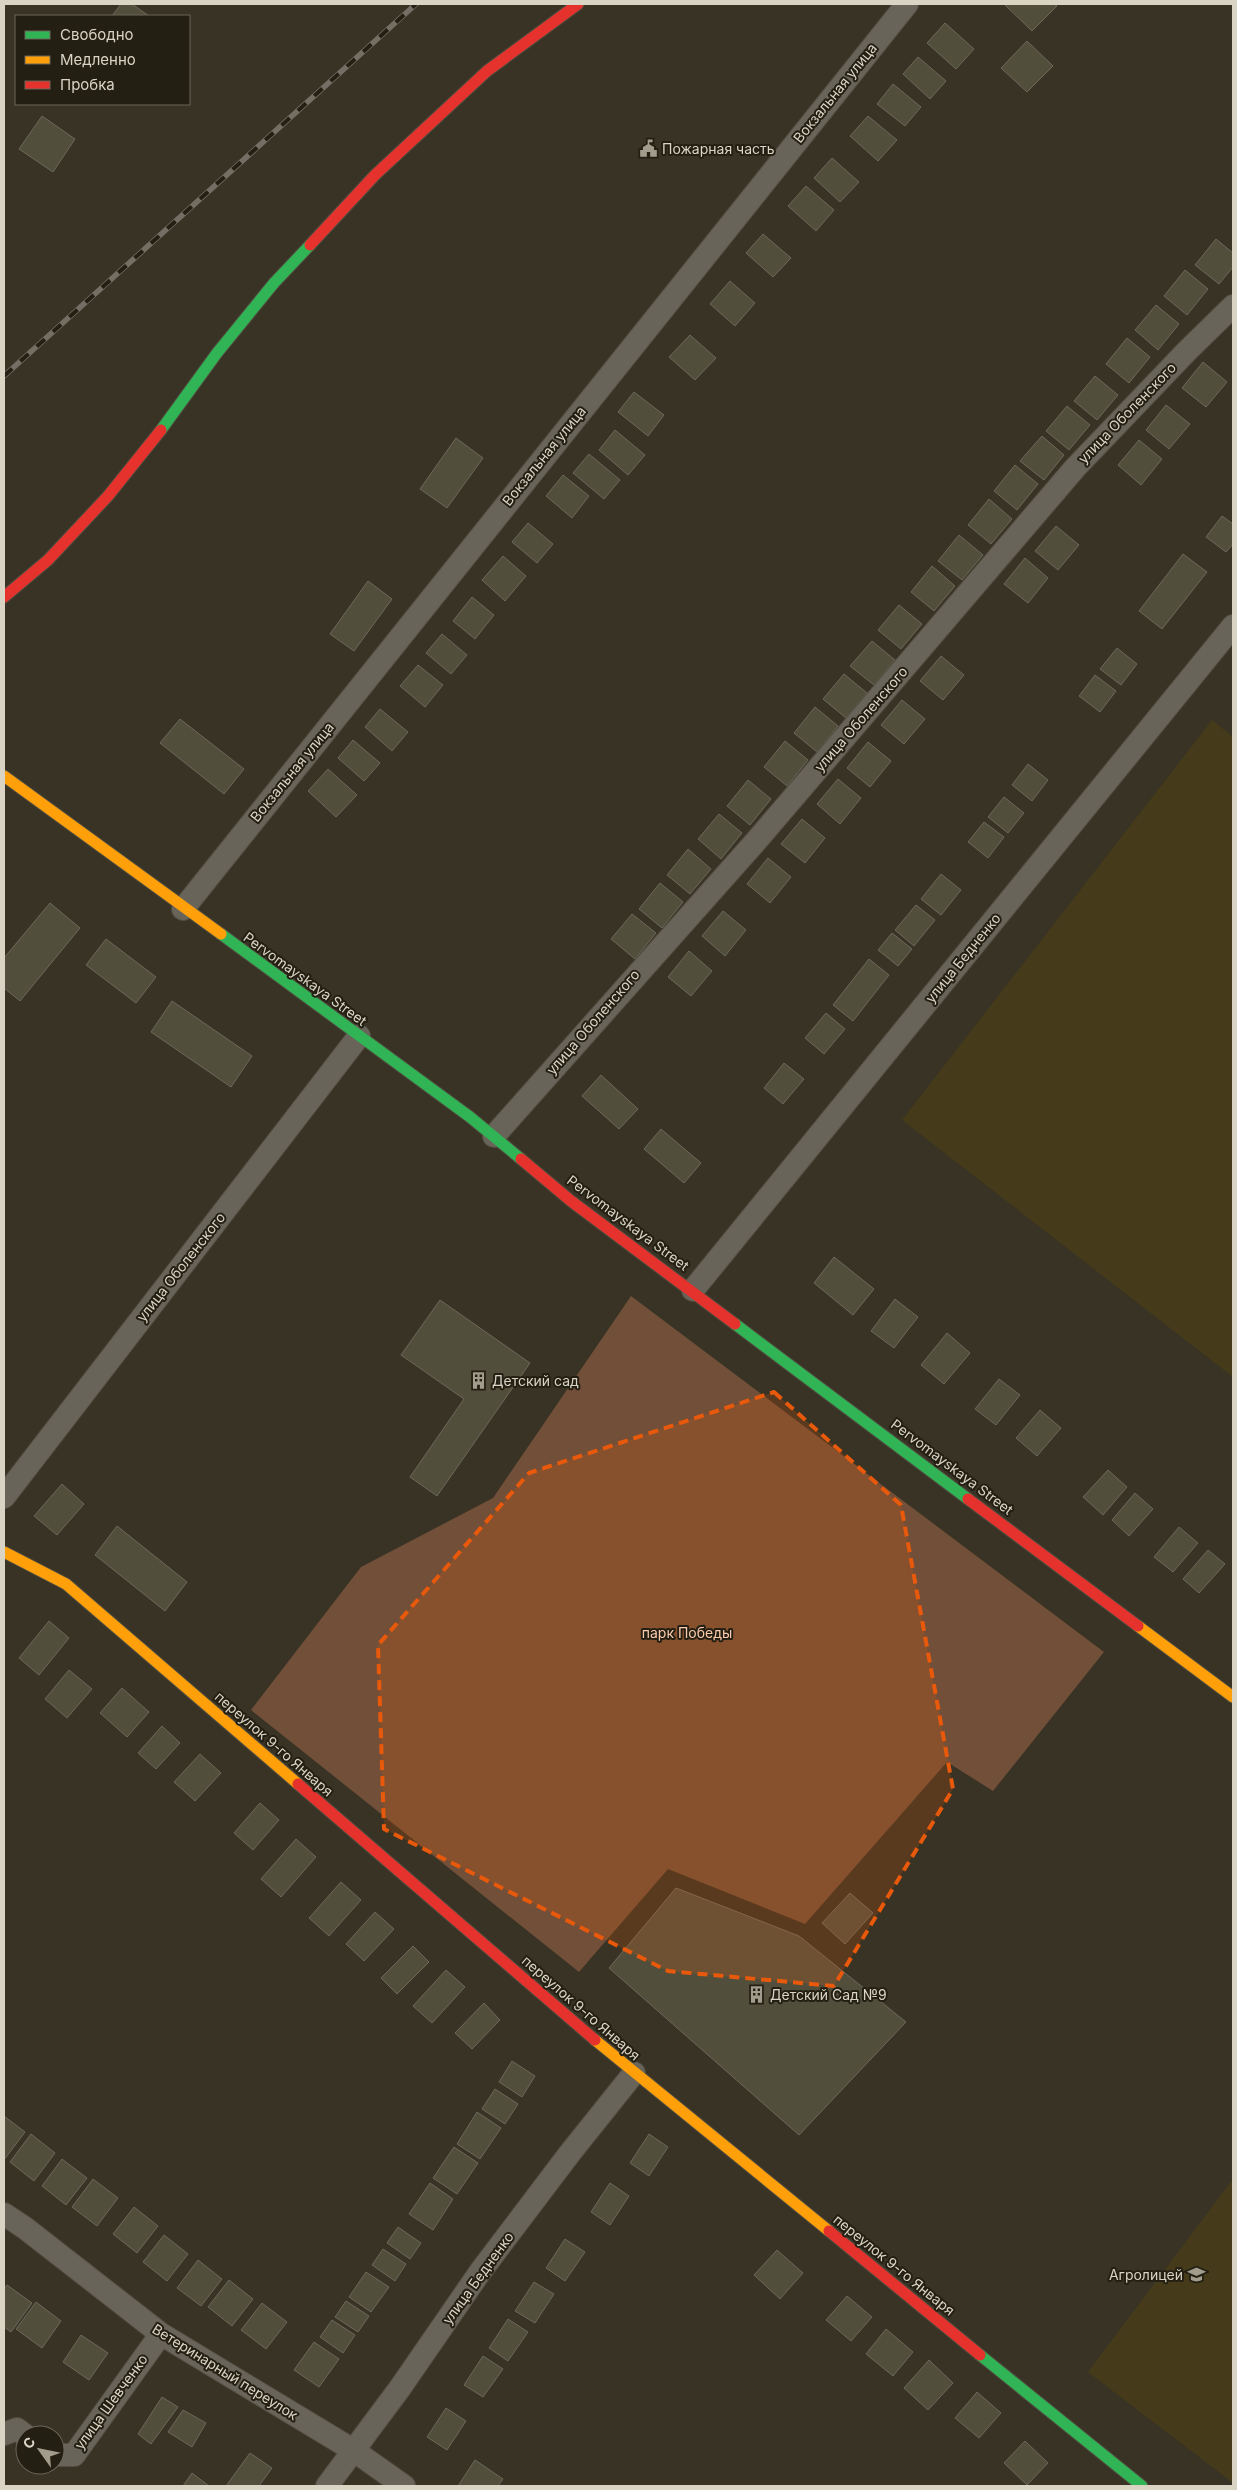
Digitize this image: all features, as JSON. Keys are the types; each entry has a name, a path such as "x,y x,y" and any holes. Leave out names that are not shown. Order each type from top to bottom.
{"main road":[{"path":"4,597 48,560 108,496 166,424 218,352 274,283 375,174 487,71 578,4"},
{"name":"Pervomayskaya Street","path":"4,776 494,1136 571,1201 693,1290 1233,1697"},
{"name":"переулок 9-го Января","path":"4,1552 66,1584 634,2073 1142,2486"}],"street":[{"name":"Вокзальная улица","path":"183,909 907,4"},
{"name":"улица Оболенского","path":"494,1136 757,840 1075,468 1233,306"},
{"name":"улица Бедненко","path":"693,1290 1233,626"},
{"name":"улица Оболенского","path":"4,1497 359,1036"},
{"name":"улица Бедненко","path":"327,2486 400,2388 480,2272 570,2153 634,2073"},
{"name":"Ветеринарный переулок","path":"4,2214 26,2228 161,2334 353,2450 404,2486"},
{"name":"улица Шевченко","path":"65,2455 74,2455 161,2334"}],"highlighted area":[{"path":"774,1392 901,1505 953,1789 834,1986 668,1971 384,1829 378,1645 529,1473"}],"shaded area":[{"path":"1212,720 1233,737 1233,1377 902,1120"},
{"name":"Агролицей","path":"1233,2179 1233,2483 1088,2372"}],"green space":[{"name":"парк Победы","path":"631,1296 1104,1652 993,1791 947,1762 805,1924 668,1869 579,1972 251,1710 361,1567 493,1498"}],"building":[{"path":"121,4 132,4 148,15 113,15"},
{"path":"1006,4 1054,4 1057,6 1032,31"},
{"path":"945,23 974,49 956,69 927,43"},
{"path":"1027,41 1053,66 1027,92 1001,68"},
{"path":"918,57 946,81 930,99 903,74"},
{"path":"893,84 921,107 905,126 877,104"},
{"path":"42,116 75,139 53,172 19,149"},
{"path":"868,116 897,140 878,161 850,136"},
{"path":"832,158 859,182 840,202 814,178"},
{"path":"806,186 834,210 816,231 788,206"},
{"path":"763,234 791,258 773,277 746,253"},
{"path":"1216,239 1233,253 1233,267 1219,284 1195,265"},
{"path":"1185,270 1208,289 1187,315 1164,296"},
{"path":"730,281 755,303 735,326 710,304"},
{"path":"1156,305 1179,324 1158,350 1135,330"},
{"path":"690,335 716,358 695,380 669,357"},
{"path":"1127,338 1150,357 1129,383 1106,364"},
{"path":"1203,362 1227,382 1206,407 1182,388"},
{"path":"1095,376 1118,395 1097,420 1074,401"},
{"path":"634,392 664,415 648,436 618,412"},
{"path":"1166,405 1190,424 1169,449 1146,430"},
{"path":"1067,406 1090,425 1069,450 1046,431"},
{"path":"615,430 645,455 628,475 599,450"},
{"path":"1042,436 1064,455 1044,480 1020,461"},
{"path":"456,438 483,458 447,508 420,489"},
{"path":"1139,440 1162,459 1141,485 1118,465"},
{"path":"589,454 620,480 604,499 573,473"},
{"path":"1015,465 1038,484 1017,510 994,491"},
{"path":"563,475 589,496 572,518 546,496"},
{"path":"989,499 1012,519 991,544 968,525"},
{"path":"1222,516 1233,524 1233,544 1226,552 1206,537"},
{"path":"528,523 553,544 537,563 512,542"},
{"path":"1056,526 1079,545 1058,570 1035,551"},
{"path":"959,535 983,555 962,580 938,561"},
{"path":"1183,554 1207,572 1162,629 1139,611"},
{"path":"503,556 526,576 505,601 482,580"},
{"path":"1025,558 1048,578 1028,603 1004,584"},
{"path":"932,566 955,586 934,611 911,592"},
{"path":"368,581 392,599 354,651 330,634"},
{"path":"472,597 494,615 475,639 453,621"},
{"path":"899,605 922,624 901,649 878,630"},
{"path":"442,634 467,655 451,674 426,653"},
{"path":"872,641 895,660 874,685 850,666"},
{"path":"1117,648 1137,664 1121,685 1100,669"},
{"path":"941,656 964,675 943,700 920,681"},
{"path":"418,665 443,685 425,707 400,686"},
{"path":"844,674 867,693 846,718 823,699"},
{"path":"1095,675 1116,691 1100,712 1079,696"},
{"path":"902,700 925,719 904,744 881,725"},
{"path":"815,707 838,726 817,752 794,733"},
{"path":"380,709 408,732 392,751 365,727"},
{"path":"180,719 244,769 224,794 160,743"},
{"path":"353,740 380,763 364,781 338,758"},
{"path":"785,741 808,760 787,786 764,767"},
{"path":"868,742 891,761 870,787 847,768"},
{"path":"1028,764 1048,780 1032,801 1012,785"},
{"path":"328,769 357,795 336,817 308,791"},
{"path":"838,779 861,798 840,824 817,804"},
{"path":"748,780 771,799 750,825 727,806"},
{"path":"1004,797 1024,813 1008,833 988,817"},
{"path":"719,814 742,833 721,859 698,839"},
{"path":"802,819 825,838 805,863 781,844"},
{"path":"984,822 1004,837 988,858 968,842"},
{"path":"688,849 711,869 690,894 667,875"},
{"path":"768,858 791,877 770,903 747,884"},
{"path":"941,874 961,890 941,915 921,899"},
{"path":"660,883 683,902 662,928 639,909"},
{"path":"50,903 80,928 20,1001 4,988 4,958"},
{"path":"916,905 935,920 914,946 895,930"},
{"path":"723,911 746,930 725,956 702,936"},
{"path":"632,914 656,933 635,959 611,939"},
{"path":"892,933 912,949 898,966 878,950"},
{"path":"106,939 156,977 136,1003 86,965"},
{"path":"689,951 712,971 691,996 668,977"},
{"path":"869,959 889,975 853,1021 833,1005"},
{"path":"172,1001 252,1056 231,1087 151,1032"},
{"path":"826,1013 845,1029 824,1054 805,1038"},
{"path":"784,1063 804,1079 783,1104 764,1088"},
{"path":"601,1075 638,1109 619,1129 582,1096"},
{"path":"661,1129 701,1163 684,1183 644,1149"},
{"path":"834,1257 874,1289 853,1315 814,1283"},
{"path":"895,1299 918,1317 894,1348 871,1331"},
{"name":"Детский сад","path":"440,1300 530,1363 437,1496 410,1477 464,1399 401,1355"},
{"path":"947,1333 970,1353 944,1384 921,1365"},
{"path":"999,1379 1020,1395 996,1425 975,1409"},
{"path":"1040,1410 1061,1428 1037,1456 1016,1438"},
{"path":"1108,1470 1127,1487 1103,1515 1083,1497"},
{"path":"62,1484 84,1504 57,1535 34,1516"},
{"path":"1135,1493 1153,1509 1129,1536 1112,1520"},
{"path":"117,1526 187,1582 165,1611 95,1555"},
{"path":"1179,1527 1198,1543 1173,1572 1154,1557"},
{"path":"1208,1550 1225,1564 1199,1593 1183,1579"},
{"path":"49,1621 69,1638 39,1675 19,1658"},
{"path":"69,1670 92,1689 67,1718 45,1699"},
{"path":"122,1688 149,1712 127,1737 100,1713"},
{"path":"162,1726 180,1743 156,1769 138,1753"},
{"path":"200,1754 221,1773 195,1801 174,1782"},
{"path":"260,1803 279,1820 253,1850 234,1833"},
{"path":"296,1839 316,1857 281,1897 261,1879"},
{"path":"341,1882 361,1900 329,1936 309,1918"},
{"name":"Детский Сад №9","path":"676,1888 799,1936 906,2022 799,2135 609,1968"},
{"path":"850,1893 873,1913 845,1944 822,1923"},
{"path":"375,1912 394,1929 364,1961 346,1944"},
{"path":"413,1946 429,1962 397,1994 381,1978"},
{"path":"446,1970 465,1987 432,2023 413,2006"},
{"path":"484,2003 500,2020 472,2049 455,2033"},
{"path":"512,2061 535,2076 522,2097 499,2082"},
{"path":"495,2089 518,2104 505,2124 482,2109"},
{"path":"477,2112 501,2128 480,2159 457,2144"},
{"path":"4,2116 25,2132 4,2160"},
{"path":"31,2134 55,2153 34,2181 10,2162"},
{"path":"649,2134 668,2147 649,2176 630,2163"},
{"path":"454,2147 478,2163 457,2194 433,2178"},
{"path":"62,2159 87,2178 66,2205 42,2186"},
{"path":"93,2179 118,2198 97,2226 72,2207"},
{"path":"430,2183 453,2199 433,2230 409,2214"},
{"path":"610,2183 629,2196 610,2225 591,2212"},
{"path":"134,2207 158,2226 137,2253 113,2234"},
{"path":"398,2227 421,2243 410,2259 387,2243"},
{"path":"164,2235 188,2254 167,2281 143,2262"},
{"path":"565,2239 585,2252 565,2281 546,2268"},
{"path":"383,2249 406,2264 395,2281 372,2265"},
{"path":"777,2250 803,2273 780,2299 754,2275"},
{"path":"198,2260 222,2279 201,2306 177,2288"},
{"path":"366,2272 389,2287 371,2312 349,2297"},
{"path":"229,2280 253,2299 232,2326 208,2307"},
{"path":"534,2282 554,2294 535,2323 515,2311"},
{"path":"7,2285 32,2303 11,2332 4,2327 4,2289"},
{"path":"847,2296 872,2317 851,2341 826,2320"},
{"path":"346,2301 369,2316 358,2332 335,2317"},
{"path":"36,2302 61,2321 42,2348 16,2329"},
{"path":"262,2303 287,2322 266,2349 241,2330"},
{"path":"508,2319 528,2332 508,2361 489,2348"},
{"path":"332,2320 355,2335 343,2353 320,2337"},
{"path":"886,2329 913,2352 893,2376 866,2354"},
{"path":"81,2335 108,2353 89,2380 63,2362"},
{"path":"314,2342 339,2359 319,2387 294,2370"},
{"path":"483,2356 503,2369 483,2397 464,2385"},
{"path":"929,2360 953,2383 928,2410 904,2388"},
{"path":"977,2392 1001,2413 979,2438 955,2418"},
{"path":"162,2397 178,2407 151,2444 138,2434"},
{"path":"446,2408 466,2421 447,2450 427,2437"},
{"path":"183,2410 206,2423 192,2447 168,2432"},
{"path":"1025,2441 1048,2463 1027,2485 1004,2463"},
{"path":"250,2453 272,2468 259,2486 226,2486"},
{"path":"475,2460 503,2479 498,2486 458,2486"},
{"path":"192,2473 209,2486 183,2486"}],"railway":[{"path":"4,376 416,4"}],"traffic: fast":[{"path":"161,430 217,353 274,283 310,245"},
{"path":"221,934 470,1117 521,1159"},
{"path":"735,1324 968,1499"},
{"path":"980,2355 1142,2486"}],"traffic: slow":[{"path":"4,776 221,934"},
{"path":"4,1552 66,1584 298,1784"},
{"path":"1138,1626 1233,1697"},
{"path":"595,2040 829,2231"}],"traffic: jam":[{"path":"310,245 375,175 487,71 578,4"},
{"path":"4,597 48,560 108,496 161,430"},
{"path":"521,1159 571,1201 735,1324"},
{"path":"968,1499 1138,1626"},
{"path":"298,1784 595,2040"},
{"path":"829,2231 980,2355"}],"place":[{"name":"Пожарная часть","path":"648,149"},
{"name":"Детский сад","path":"478,1381"},
{"name":"Детский Сад №9","path":"756,1995"},
{"name":"Агролицей","path":"1197,2275"}]}
